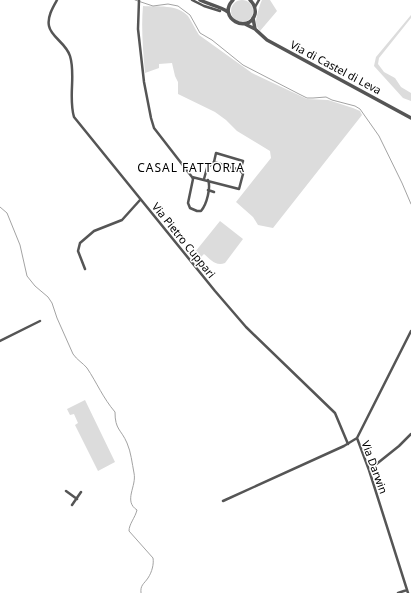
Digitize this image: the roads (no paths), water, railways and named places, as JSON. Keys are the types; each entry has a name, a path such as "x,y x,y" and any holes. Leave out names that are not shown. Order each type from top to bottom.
{"street":[{"name":"Via Pietro Cuppari","path":"57,0 49,17 48,25 51,31 64,44 70,54 72,63 72,106 74,116 140,200 246,327 335,413 348,444"},
{"path":"139,0 138,29 144,82 152,122 156,131 193,179 188,203 191,209 199,211 203,209 210,185 205,179 205,175 207,167 214,162 216,154 243,161 240,170"},
{"path":"192,0 204,6 220,9 231,2"},
{"path":"200,0 228,12 231,2"},
{"path":"250,0 255,7"},
{"path":"255,29 253,18 255,7 259,0"},
{"name":"Via di Castel di Leva","path":"228,12 230,18 235,22 245,24 255,29 267,40 411,118"},
{"path":"245,24 253,18"},
{"path":"192,177 205,179 239,189 243,174 240,170 214,162"},
{"path":"208,190 214,192"},
{"name":"Via Pietro Cuppari","path":"85,269 78,251 80,243 93,232 122,220 140,200"},
{"path":"0,341 40,321"},
{"name":"Via Darwin","path":"407,592 369,470 357,438 411,331"},
{"path":"369,470 399,446 411,434"},
{"path":"223,501 348,444 357,438"},
{"path":"66,491 77,499"},
{"path":"72,505 82,492"},
{"path":"398,593 407,592"}],"waterway":[{"path":"135,0 153,6 168,4 178,6 190,15 200,33 212,40 243,65 307,98 326,97 360,109 379,136 411,204"},
{"path":"0,207 7,213 20,245 27,276 52,303 73,354 87,368 115,412 117,426 125,438 128,446 134,473 131,502 137,510 129,531 153,558 152,571 142,586 141,593"}],"district":[{"name":"CASAL FATTORIA","path":"191,167"}]}
